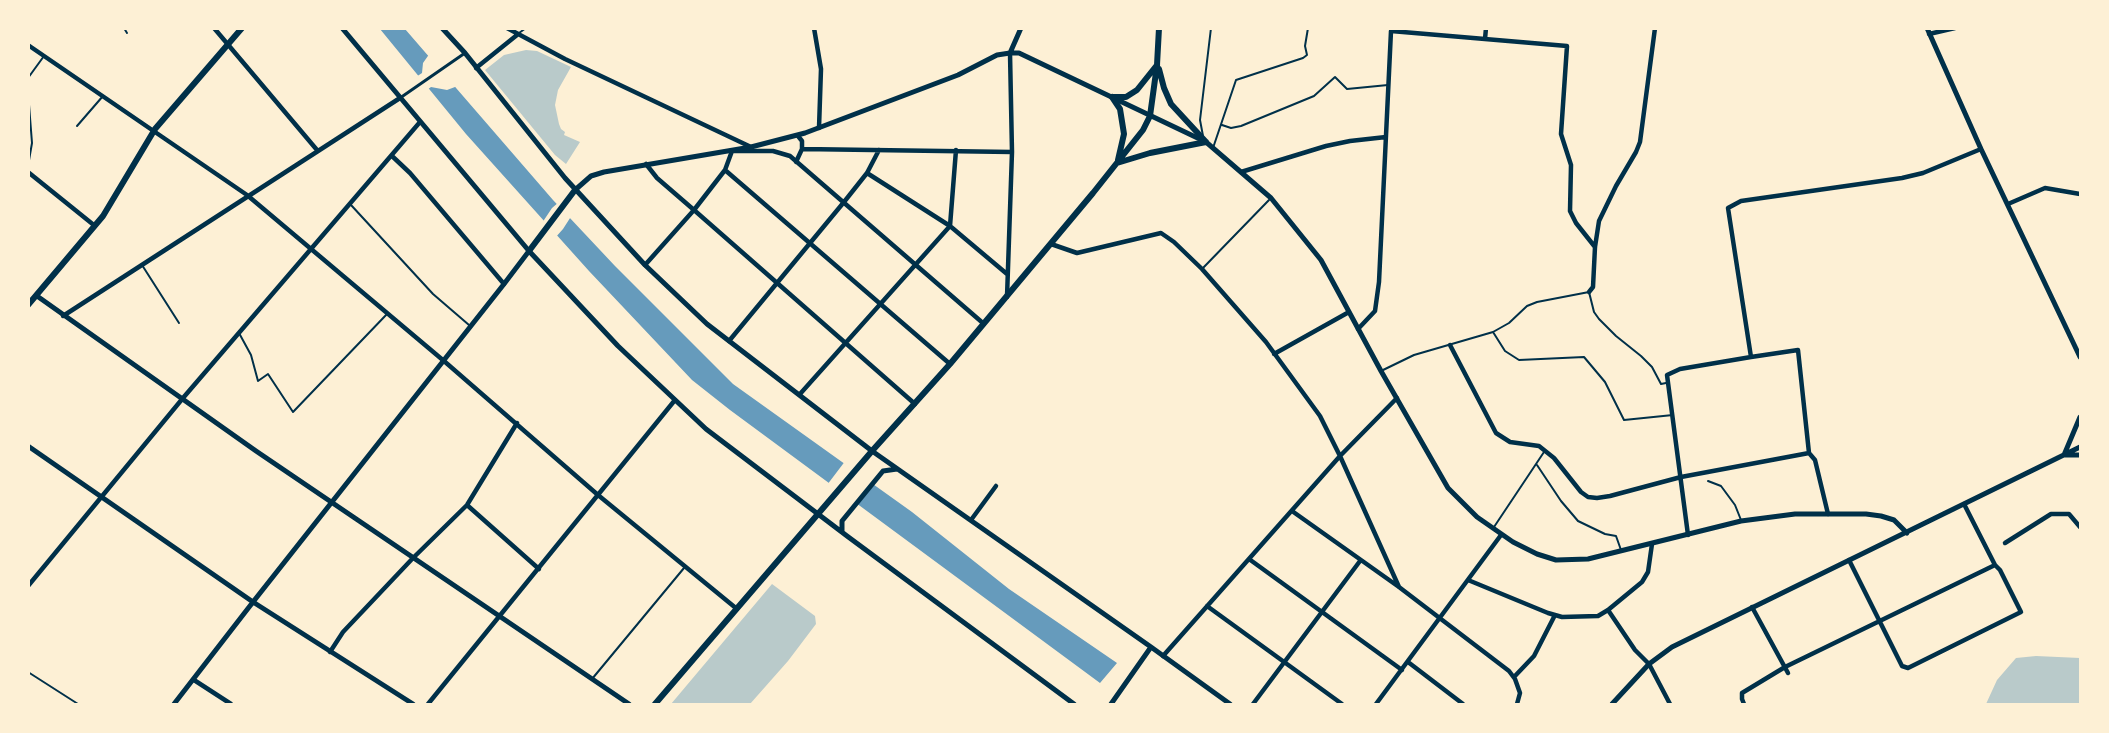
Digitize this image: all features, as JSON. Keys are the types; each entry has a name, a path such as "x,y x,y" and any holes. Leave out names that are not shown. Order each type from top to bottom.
{"main road":[{"path":"28,305 112,203 154,130 242,28"},
{"path":"655,705 1007,297 1143,130 1150,116 1158,65 1159,28"},
{"path":"1112,97 1126,98 1137,90 1158,65"},
{"path":"1158,65 1171,104 1206,142"},
{"path":"1112,97 1120,109 1124,134 1117,163"},
{"path":"1117,163 1150,153 1206,142"},
{"path":"529,251 575,190"}],"street":[{"path":"214,28 318,150"},
{"path":"342,28 529,251 618,346 706,429 822,512 842,533 1074,705"},
{"path":"442,28 465,53 575,190 683,302 729,341 800,394 870,454 898,469 1230,705"},
{"path":"507,28 517,35 751,147"},
{"path":"814,28 821,69 819,128"},
{"path":"1007,297 1012,152 1010,53 1021,28"},
{"path":"1485,39 1486,28"},
{"path":"1589,292 1593,287 1596,233 1603,211 1638,148 1655,28"},
{"path":"1955,28 1928,31 1981,149 2080,356"},
{"path":"1358,329 1375,310 1379,282 1391,30 1567,46 1561,134 1572,165 1570,211 1576,223 1595,247"},
{"path":"476,68 517,35"},
{"path":"28,45 247,195 517,423 597,495 737,609"},
{"path":"63,316 189,236 247,195 407,94 465,53"},
{"path":"575,190 588,178 597,174 732,151 798,135 958,75 997,55 1019,53 1206,142 1271,198 1322,260 1381,371 1448,488 1462,504 1501,535 1538,554 1556,560 1588,559 1741,521 1796,514 1881,516 1894,520 1907,533"},
{"path":"28,586 183,398 420,122"},
{"path":"796,162 802,148 802,141 798,135"},
{"path":"1241,172 1326,146 1386,137"},
{"path":"802,148 1012,152"},
{"path":"1751,357 1728,208 1741,201 1902,178 1923,173 1981,149"},
{"path":"729,341 867,173 879,150"},
{"path":"800,394 950,226 956,150"},
{"path":"732,151 773,151 790,156 984,324"},
{"path":"645,265 694,210 725,170 732,151"},
{"path":"392,156 410,173 504,284"},
{"path":"645,164 657,178 915,404"},
{"path":"725,170 950,364"},
{"path":"28,172 95,226"},
{"path":"867,173 950,226 1007,274"},
{"path":"2008,204 2045,188 2080,194"},
{"path":"1051,244 1077,253 1161,233 1174,242 1202,269 1266,342 1320,416 1399,587"},
{"path":"174,705 529,251"},
{"path":"34,295 331,503 629,705"},
{"path":"1274,354 1349,312"},
{"path":"1450,345 1496,433 1510,442 1535,444 1554,458 1581,492 1592,498 1610,496 1681,477 1809,453"},
{"path":"1688,535 1667,375 1675,371 1751,357 1798,350 1809,453 1815,460 1828,514"},
{"path":"1163,656 1340,456 1397,398"},
{"path":"428,705 675,400"},
{"path":"2064,455 2080,417"},
{"path":"330,652 343,632 412,558 466,505 517,423"},
{"path":"28,446 253,602 413,705"},
{"path":"1612,705 1649,664 1672,647 2080,447"},
{"path":"2064,455 2080,455"},
{"path":"842,533 842,521 883,471 898,469"},
{"path":"971,520 996,486"},
{"path":"1849,560 1902,666 1908,668 2022,612 1964,504"},
{"path":"466,505 540,569"},
{"path":"1292,511 1399,587 1509,671 1520,693 1517,705"},
{"path":"2005,543 2051,514 2069,514 2080,527"},
{"path":"1376,705 1501,535"},
{"path":"1468,580 1555,615 1598,616 1646,578 1652,544"},
{"path":"1249,559 1402,670"},
{"path":"1253,705 1360,561"},
{"path":"1744,705 1742,693 1785,667 1995,565"},
{"path":"1208,606 1342,705"},
{"path":"1752,607 1788,673"},
{"path":"1608,610 1635,650 1649,664 1670,705"},
{"path":"1514,677 1534,656 1555,615"},
{"path":"1111,705 1151,647"},
{"path":"1408,662 1463,705"},
{"path":"194,680 231,705"}],"lane":[{"path":"124,28 127,33"},
{"path":"517,35 526,28"},
{"path":"1206,142 1200,120 1211,28"},
{"path":"1213,148 1236,80 1303,58 1307,55 1305,46 1308,28"},
{"path":"28,78 44,56"},
{"path":"1222,125 1231,128 1241,126 1314,96 1335,77 1347,89 1388,85"},
{"path":"28,92 32,143 28,166"},
{"path":"77,126 103,96"},
{"path":"1202,269 1271,198"},
{"path":"349,204 433,294 471,327"},
{"path":"142,265 178,323"},
{"path":"1381,371 1403,360 1493,332 1509,323 1527,306 1537,302 1589,292 1594,312 1599,319 1652,367 1661,384 1669,383"},
{"path":"238,333 251,355 258,381 268,374 293,412 387,314"},
{"path":"1493,332 1505,351 1520,360 1584,357 1605,382 1624,420 1673,415"},
{"path":"1492,529 1537,465 1544,451"},
{"path":"1537,465 1561,501 1578,521 1605,534 1616,536 1621,551"},
{"path":"1708,481 1721,486 1735,505 1741,521"},
{"path":"592,679 685,568"},
{"path":"28,672 78,705"}],"shaded area":[{"path":"526,50 537,51 571,67 558,90 555,105 559,124 565,132 564,135 580,142 566,164 555,155 485,70 504,55"},
{"path":"772,584 815,616 816,624 788,661 750,704 671,704"},
{"path":"2036,656 2080,658 2080,704 1986,704 1997,680 2016,658"}],"water":[{"path":"380,29 405,29 553,200 615,266 733,384 912,512 1009,589 1117,663 1100,683 692,380 589,271 466,134"}],"pier":[{"path":"430,53 458,84 455,87 447,90 431,87 427,90 416,77 422,73 423,63"},
{"path":"559,202 572,215 555,238 542,223"},
{"path":"846,460 876,482 856,507 827,485"}]}
